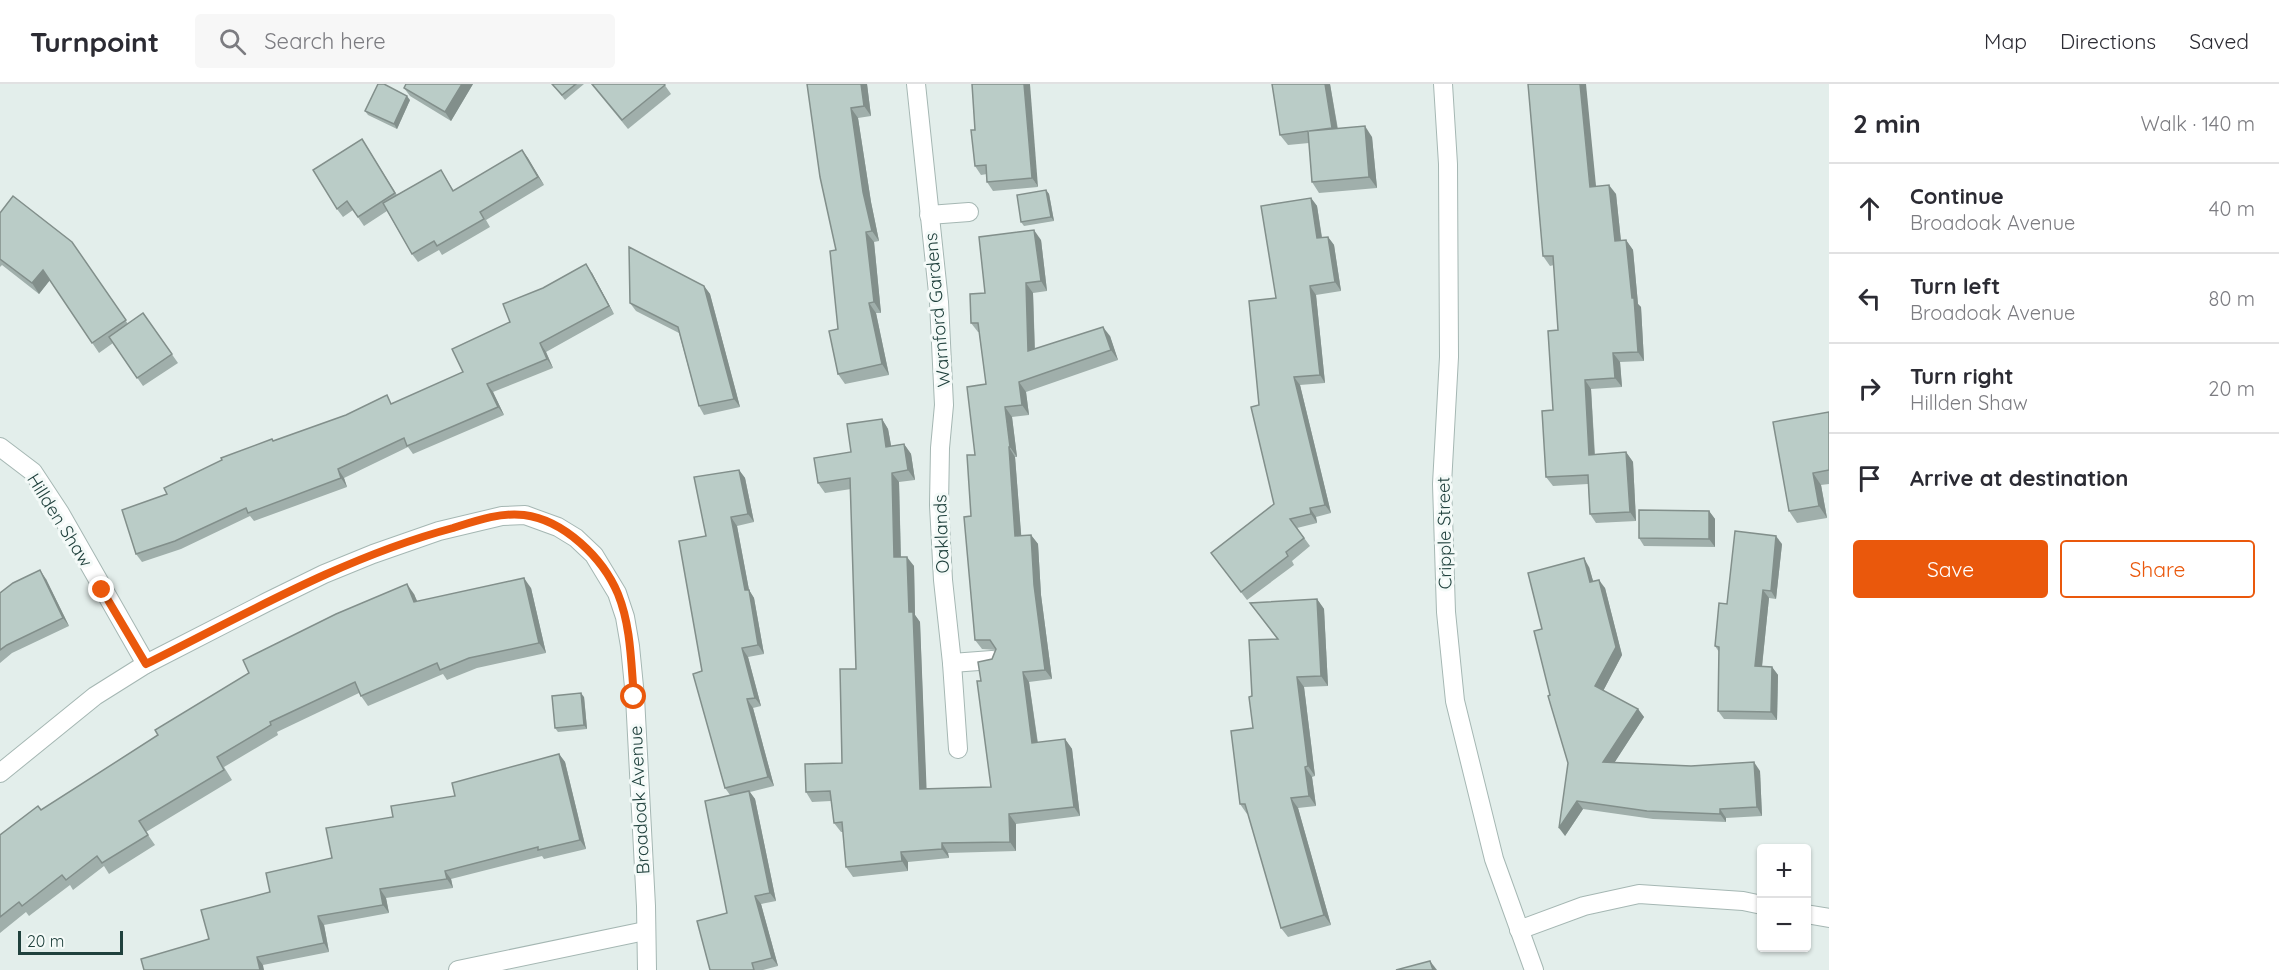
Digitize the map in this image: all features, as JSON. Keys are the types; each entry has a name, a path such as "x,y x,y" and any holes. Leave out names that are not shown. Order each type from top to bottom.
{"street":[{"name":"Warnford Gardens","path":"916,84 939,302 944,405"},
{"name":"Cripple Street","path":"1443,84 1448,164 1449,357 1442,484 1446,612 1455,701 1494,859 1534,970"},
{"name":"Warnford Gardens","path":"929,216 969,212"},
{"name":"Oaklands","path":"944,405 940,448 939,505 943,580 958,749"},
{"name":"Hillden Shaw","path":"0,447 33,472 60,513 146,664"},
{"name":"Broadoak Avenue","path":"0,773 95,696 146,664 324,574 439,531 502,516 525,515 558,527 576,538 594,555 618,593 625,617 634,697 646,906 647,970"},
{"path":"952,663 992,660"},
{"path":"1519,930 1584,906 1639,894 1743,901 1757,904"},
{"path":"1811,915 1829,918"},
{"path":"458,970 645,931"}],"building":[{"path":"378,84 384,84 407,96 394,124 365,111"},
{"path":"406,84 462,84 445,112 404,88"},
{"path":"552,84 576,84 562,95"},
{"path":"592,84 664,84 665,85 622,120"},
{"path":"807,84 861,84 864,106 851,108 863,192 872,231 866,232 874,302 869,303 882,364 838,374 829,331 838,329 830,251 836,250 820,177"},
{"path":"972,84 1024,84 1032,178 987,182 986,165 975,166 971,130 975,130"},
{"path":"1272,84 1325,84 1332,128 1309,131 1365,126 1369,177 1312,182 1308,131 1280,135"},
{"path":"1528,84 1580,84 1590,187 1609,185 1615,241 1626,240 1638,352 1613,353 1615,378 1585,380 1589,455 1626,452 1630,512 1590,514 1588,475 1546,477 1542,411 1553,410 1548,331 1558,330 1553,256 1543,256"},
{"path":"362,139 395,193 358,217 347,201 337,209 313,170"},
{"path":"522,150 538,177 480,212 484,219 437,246 434,241 412,254 383,203 441,170 453,191"},
{"path":"1046,190 1051,217 1021,222 1017,195"},
{"path":"13,196 72,242 126,320 92,343 43,270 32,283 0,259 0,213"},
{"path":"1311,198 1317,238 1328,237 1335,282 1310,286 1320,375 1294,377 1325,505 1310,508 1311,514 1290,519 1304,538 1286,552 1288,556 1241,592 1211,553 1274,504 1251,407 1259,405 1249,301 1276,298 1261,206"},
{"path":"1034,230 1041,281 1026,283 1028,351 1103,327 1111,350 1019,382 1022,405 1005,407 1010,447 1015,536 1031,535 1034,585 1045,670 1023,672 1032,743 1065,739 1074,807 1009,814 1010,842 942,843 942,849 901,852 902,861 846,867 842,822 834,823 830,791 806,792 805,764 842,763 840,669 856,669 850,478 818,483 814,458 851,452 847,424 882,419 886,447 904,444 908,470 892,473 894,557 907,557 909,612 913,612 920,789 991,787 977,681 981,681 978,662 992,659 996,649 990,640 975,640 964,517 971,516 967,455 975,455 967,387 986,384 978,323 971,323 970,294 985,293 979,237"},
{"path":"629,247 704,286 734,399 699,406 678,327 630,303"},
{"path":"586,264 609,306 540,343 547,359 487,384 498,407 407,446 404,438 338,469 341,478 248,513 246,508 175,541 136,554 122,510 167,494 164,488 222,460 221,458 346,415 387,395 391,404 463,372 452,349 510,322 503,304 543,288"},
{"path":"143,313 172,354 137,378 109,337"},
{"path":"1829,412 1829,470 1813,473 1819,506 1789,511 1773,422"},
{"path":"739,470 748,514 731,517 745,590 749,590 758,645 742,648 755,698 747,699 768,777 725,788 693,674 702,671 679,541 706,536 694,477"},
{"path":"1639,510 1709,511 1709,539 1639,538"},
{"path":"1735,531 1776,536 1771,591 1763,590 1755,666 1772,667 1771,712 1718,711 1719,647 1715,646 1719,603 1727,604"},
{"path":"1584,558 1590,582 1599,580 1616,647 1595,686 1638,709 1603,762 1691,766 1754,762 1757,807 1720,809 1720,814 1647,811 1577,801 1559,828 1568,763 1548,696 1550,695 1534,631 1542,629 1528,573"},
{"path":"40,570 63,618 0,650 0,593 13,583"},
{"path":"524,578 539,643 469,658 440,670 437,663 361,696 355,682 270,722 271,725 217,757 224,770 139,821 148,835 102,863 97,856 66,880 62,875 22,906 19,902 0,917 0,835 38,806 41,810 158,735 155,730 249,673 243,660 336,614 407,584 414,602"},
{"path":"1317,599 1321,676 1297,677 1308,766 1305,767 1309,796 1291,798 1324,915 1281,928 1245,804 1240,804 1231,731 1253,728 1249,697 1252,696 1249,640 1278,639 1250,603"},
{"path":"581,693 584,725 555,728 552,696"},
{"path":"559,754 580,840 538,850 538,847 445,871 447,879 380,889 383,905 318,916 324,943 257,957 260,970 144,970 141,959 209,939 201,910 270,892 266,873 332,858 326,828 393,817 391,806 455,796 452,783"},
{"path":"749,791 770,893 755,896 772,958 752,963 754,970 710,970 697,921 727,913 705,801"},
{"path":"1430,961 1433,970 1396,970"}],"route":[{"path":"102,590 146,664 324,574 373,554 473,522 502,516 525,515 558,527 576,538 594,555 607,573 618,593 625,617 634,697"}]}
